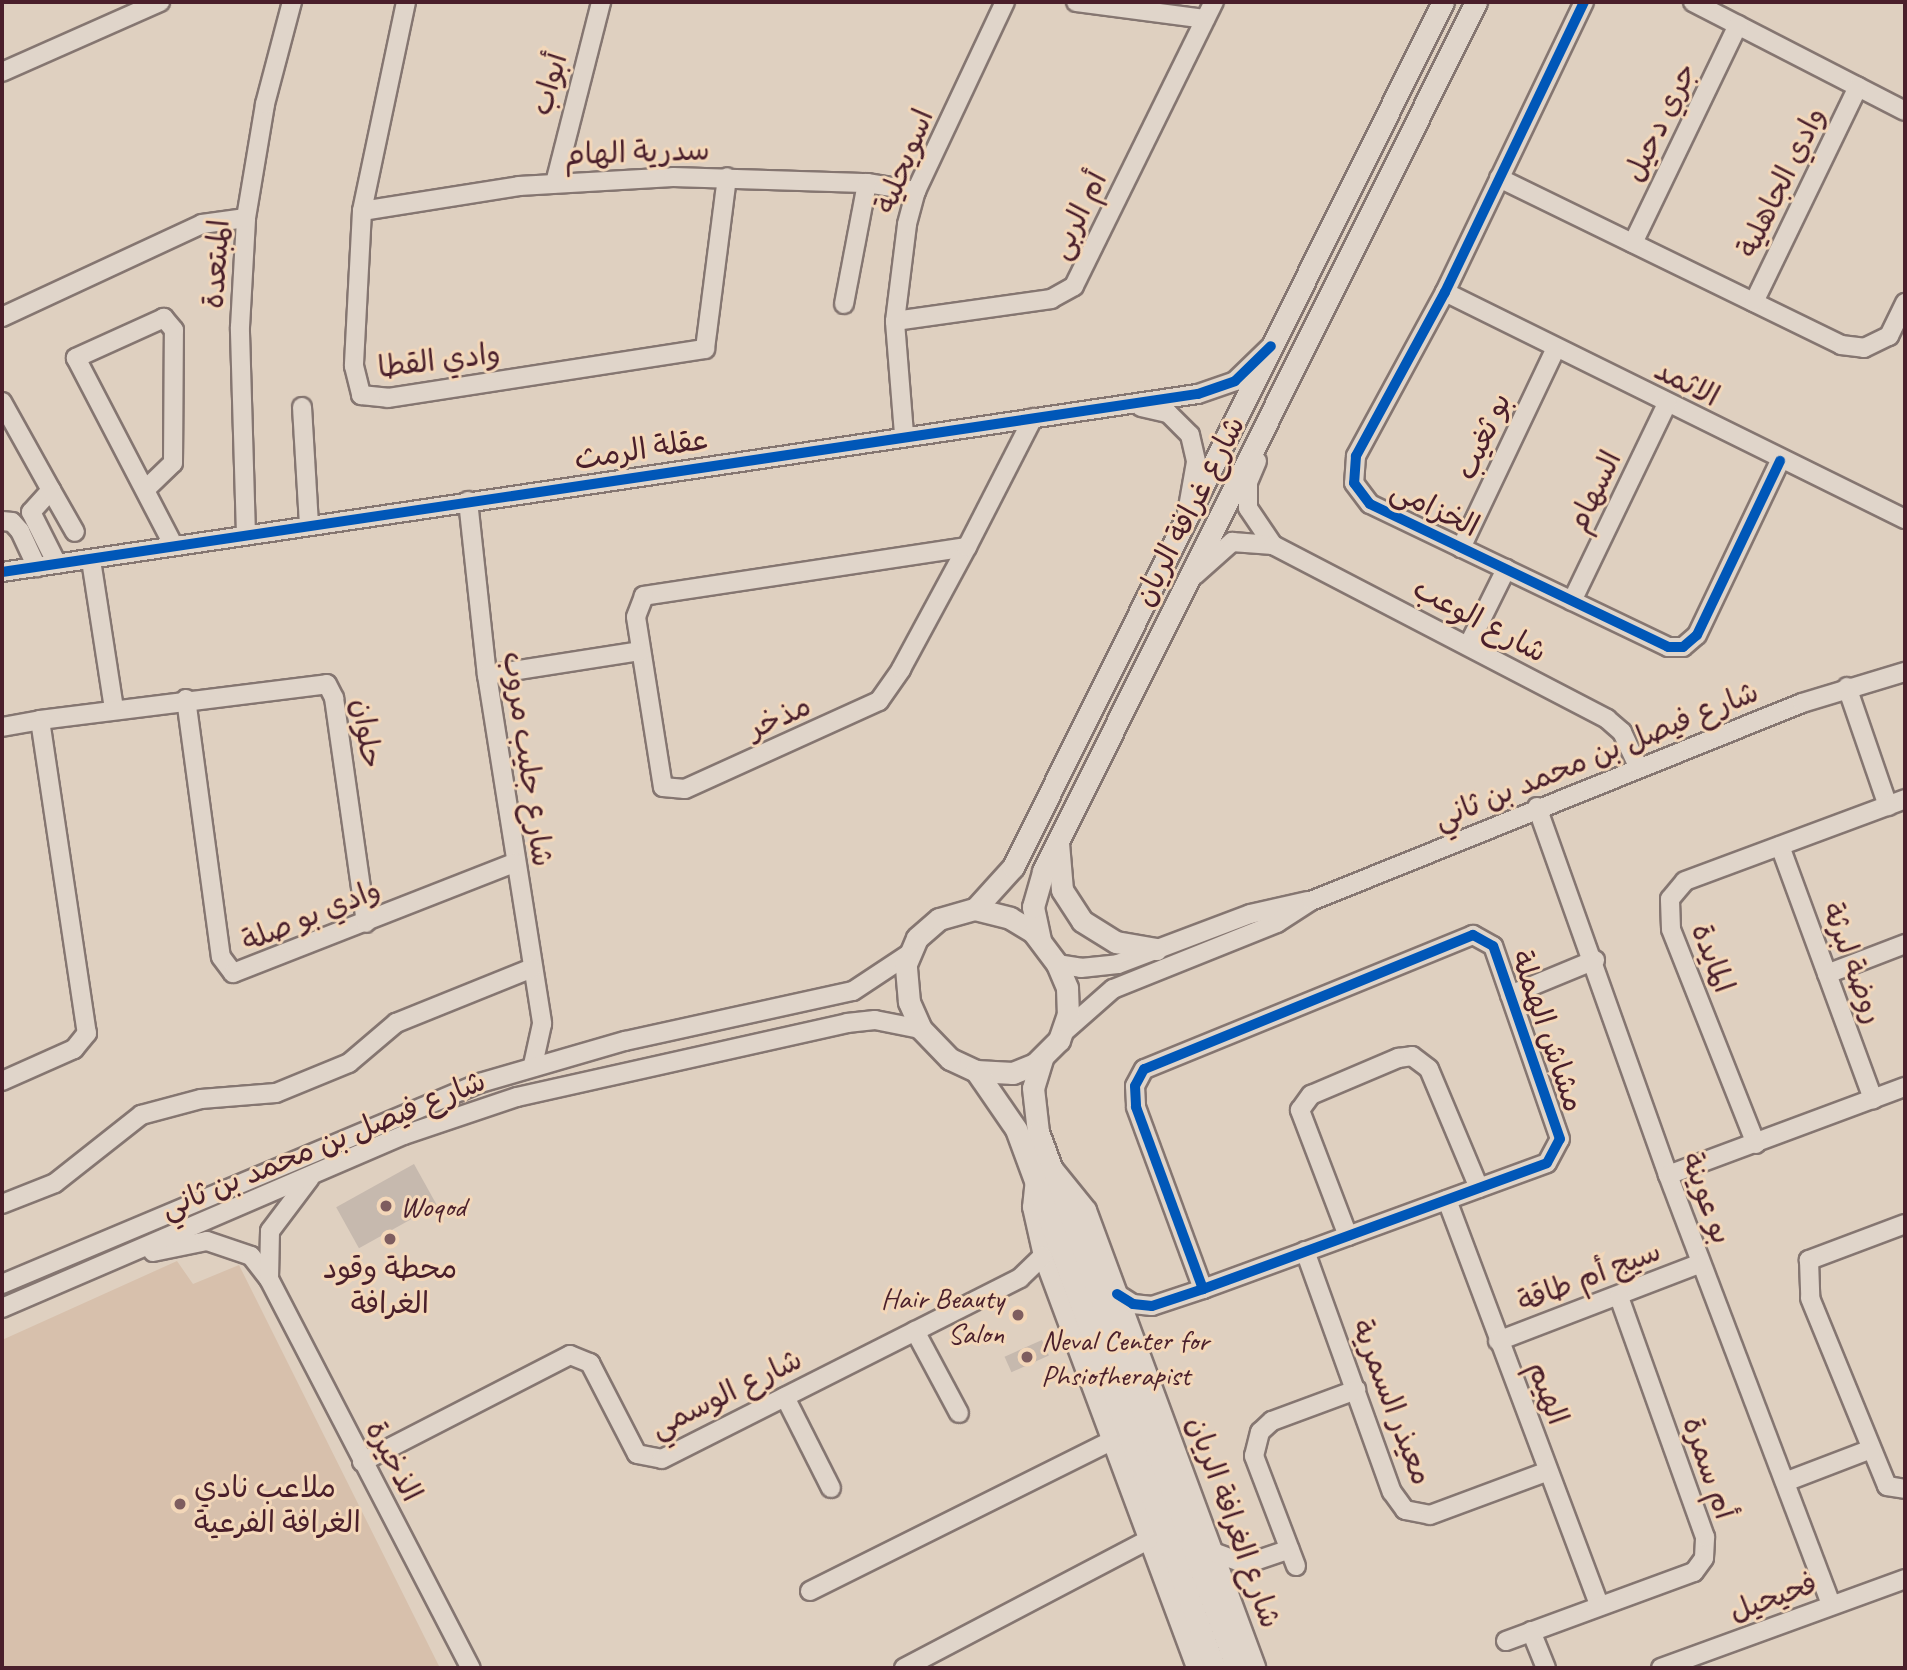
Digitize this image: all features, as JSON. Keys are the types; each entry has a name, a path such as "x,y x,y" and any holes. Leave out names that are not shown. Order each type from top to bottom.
{"main road":[{"name":"شارع غرافة الريان","path":"975,909 1013,867 1443,2"},
{"name":"شارع غرافة الريان","path":"1040,940 1034,900 1058,840 1476,2"},
{"path":"1058,840 1062,890 1082,921 1116,942 1156,949"},
{"path":"975,909 1010,918 1040,940 1057,964 1069,1004 1060,1037 1042,1059 1013,1073 976,1072 940,1051 921,1029 906,987 909,954 926,928 953,913 975,909"},
{"name":"شارع الغرافة الريان","path":"1042,1059 1032,1104 1044,1174 1209,1667"},
{"name":"شارع الغرافة الريان","path":"976,1072 1044,1174 1138,1397 1237,1668"},
{"path":"1136,1341 1138,1397"}],"street":[{"path":"2,72 160,2"},
{"name":"المبتعدة","path":"246,534 240,327 246,218 265,104 292,2"},
{"name":"وادي القطا","path":"406,2 362,211 355,385 366,397 388,398 705,349 727,177"},
{"name":"أبواب","path":"555,183 601,2"},
{"name":"اسويحلية","path":"904,434 895,321 903,245 916,191 1005,2"},
{"path":"1076,2 1205,19"},
{"name":"أم الربى","path":"895,321 1051,299 1074,286 1214,2"},
{"name":"الخزامى","path":"1584,2 1445,292 1356,456 1354,483 1370,505 1668,647 1683,647 1697,635 1780,461"},
{"path":"1693,2 1905,111"},
{"name":"جري دحيل","path":"1633,243 1738,25"},
{"name":"وادي الجاهلية","path":"1754,302 1858,86"},
{"name":"سدرية الهام","path":"362,211 555,183 727,177 867,183 916,191"},
{"path":"1499,178 1841,345 1864,348 1889,336 1905,303"},
{"path":"844,304 867,183"},
{"path":"2,317 202,224 246,218"},
{"name":"الاثمد","path":"1445,292 1780,461 1905,519"},
{"path":"147,488 173,463 174,330 164,318 76,358 147,488 174,546"},
{"name":"عقلة الرمث","path":"2,572 904,434 1127,405 1225,387 1271,346"},
{"name":"بو ثغيب","path":"1461,548 1556,348"},
{"path":"2,402 75,532"},
{"name":"السهام","path":"1572,601 1667,404"},
{"name":"عقلة الرمث","path":"1127,405 1168,413 1190,435 1195,462 1187,513"},
{"path":"302,407 309,525"},
{"name":"مذخر","path":"967,547 648,592 636,608 659,780 670,790 685,789 879,701 967,547 1033,418"},
{"name":"شارع الوعب","path":"1256,443 1248,508 1273,545"},
{"path":"51,490 32,512 57,564"},
{"name":"شارع جليب مروب","path":"468,500 487,675 514,863 542,1024 533,1065"},
{"path":"2,521 12,522 20,531 37,567"},
{"name":"شارع الوعب","path":"1189,578 1232,542 1273,545 1607,719 1622,732 1638,767"},
{"path":"92,560 114,709"},
{"name":"الخزامى","path":"1469,645 1506,569"},
{"path":"487,675 640,651"},
{"name":"شارع فيصل بن محمد بن ثاني","path":"1060,1037 1113,989 1247,935 1311,901 1638,767 1847,687 1905,672"},
{"name":"حلوان","path":"2,727 320,681 332,690 366,923"},
{"name":"المايدة","path":"1756,1144 1667,914 1674,892 1685,881 1897,803 1847,687"},
{"name":"وادي بو صلة","path":"186,699 227,969 246,972 514,863"},
{"path":"2,1081 74,1049 87,1033 40,720"},
{"name":"بو عوينة","path":"1537,807 1595,960 1668,1175 1831,1605"},
{"name":"روضة لبرثة","path":"1780,846 1873,1099"},
{"name":"شارع فيصل بن محمد بن ثاني","path":"1057,964 1103,967 1240,917 1311,901"},
{"path":"1240,917 1247,935"},
{"name":"مشاش الهملة","path":"1152,1306 1203,1289 1547,1163 1560,1139 1493,946 1472,935 1144,1069 1135,1086 1136,1107 1203,1289"},
{"path":"1827,974 1905,944"},
{"name":"شارع فيصل بن محمد بن ثاني","path":"2,1284 343,1138 533,1065 567,1055 829,998 871,982 909,954"},
{"name":"مشاش الهملة","path":"1510,995 1595,960"},
{"path":"2,1204 55,1183 141,1115 201,1099 276,1093 349,1063 396,1023 532,968"},
{"name":"شارع فيصل بن محمد بن ثاني","path":"2,1308 404,1135 560,1085 847,1023 875,1020 921,1029"},
{"name":"شارع جليب مروب","path":"542,1024 567,1055"},
{"path":"1348,1236 1300,1110 1311,1095 1398,1058 1419,1059 1429,1069 1479,1188"},
{"path":"1668,1175 1905,1087"},
{"name":"الذخيرة","path":"269,1279 270,1231 314,1174"},
{"name":"شارع الغرافة الريان","path":"1209,1667 1148,1540 1043,1256 1032,1207 1044,1174 1083,1202 1256,1668"},
{"name":"الهيم","path":"1447,1200 1599,1605"},
{"path":"1905,1224 1808,1261 1810,1297 1871,1449 1887,1486 1905,1489"},
{"name":"الذخيرة","path":"89,1270 207,1241 251,1256 269,1279 471,1668"},
{"name":"معيذر السمرية","path":"1305,1251 1392,1492 1405,1510 1430,1514 1548,1471"},
{"name":"شارع الوسمي","path":"362,1462 570,1355 590,1363 633,1447 648,1460 662,1459 1020,1278 1043,1256"},
{"name":"سيج أم طاقة","path":"1498,1341 1619,1297 1701,1263"},
{"path":"1117,1294 1133,1304 1152,1306 1136,1341"},
{"name":"أم سمرة","path":"1506,1641 1694,1572 1704,1558 1705,1537 1619,1297"},
{"path":"915,1331 959,1413"},
{"path":"1296,1566 1254,1456 1260,1432 1272,1421 1356,1390"},
{"path":"785,1397 831,1488"},
{"path":"810,1591 1111,1441"},
{"path":"1785,1482 1871,1449"},
{"path":"904,1668 1148,1540"},
{"path":"1213,1552 1246,1564 1290,1549"},
{"path":"1228,1594 1246,1564"},
{"name":"فحيحيل","path":"1661,1668 1905,1579"},
{"path":"1531,1631 1546,1668"}],"shaded area":[{"name":"ملاعب نادي الغرافة الفرعية","path":"177,1261 193,1284 239,1265 440,1668 2,1668 2,1340"}],"building":[{"name":"Woqod","path":"414,1164 437,1205 359,1248 336,1207"},
{"name":"Neval Center for Phsiotherapist","path":"1042,1340 1049,1356 1011,1372 1005,1357"}],"cycle path":[{"path":"1584,2 1445,292 1356,456 1354,483 1370,504 1668,647 1683,647 1697,635 1780,461"},
{"path":"2,572 1198,394 1235,381 1271,346"},
{"path":"1117,1294 1133,1304 1152,1306 1203,1289 1547,1163 1560,1139 1493,946 1473,935 1144,1069 1135,1086 1136,1107 1203,1289"}],"place":[{"name":"Woqod","path":"386,1206"},
{"name":"محطة وقود الغرافة","path":"390,1239"},
{"name":"Hair Beauty Salon","path":"1018,1315"},
{"name":"Neval Center for Phsiotherapist","path":"1027,1357"},
{"name":"ملاعب نادي الغرافة الفرعية","path":"180,1504"}]}
